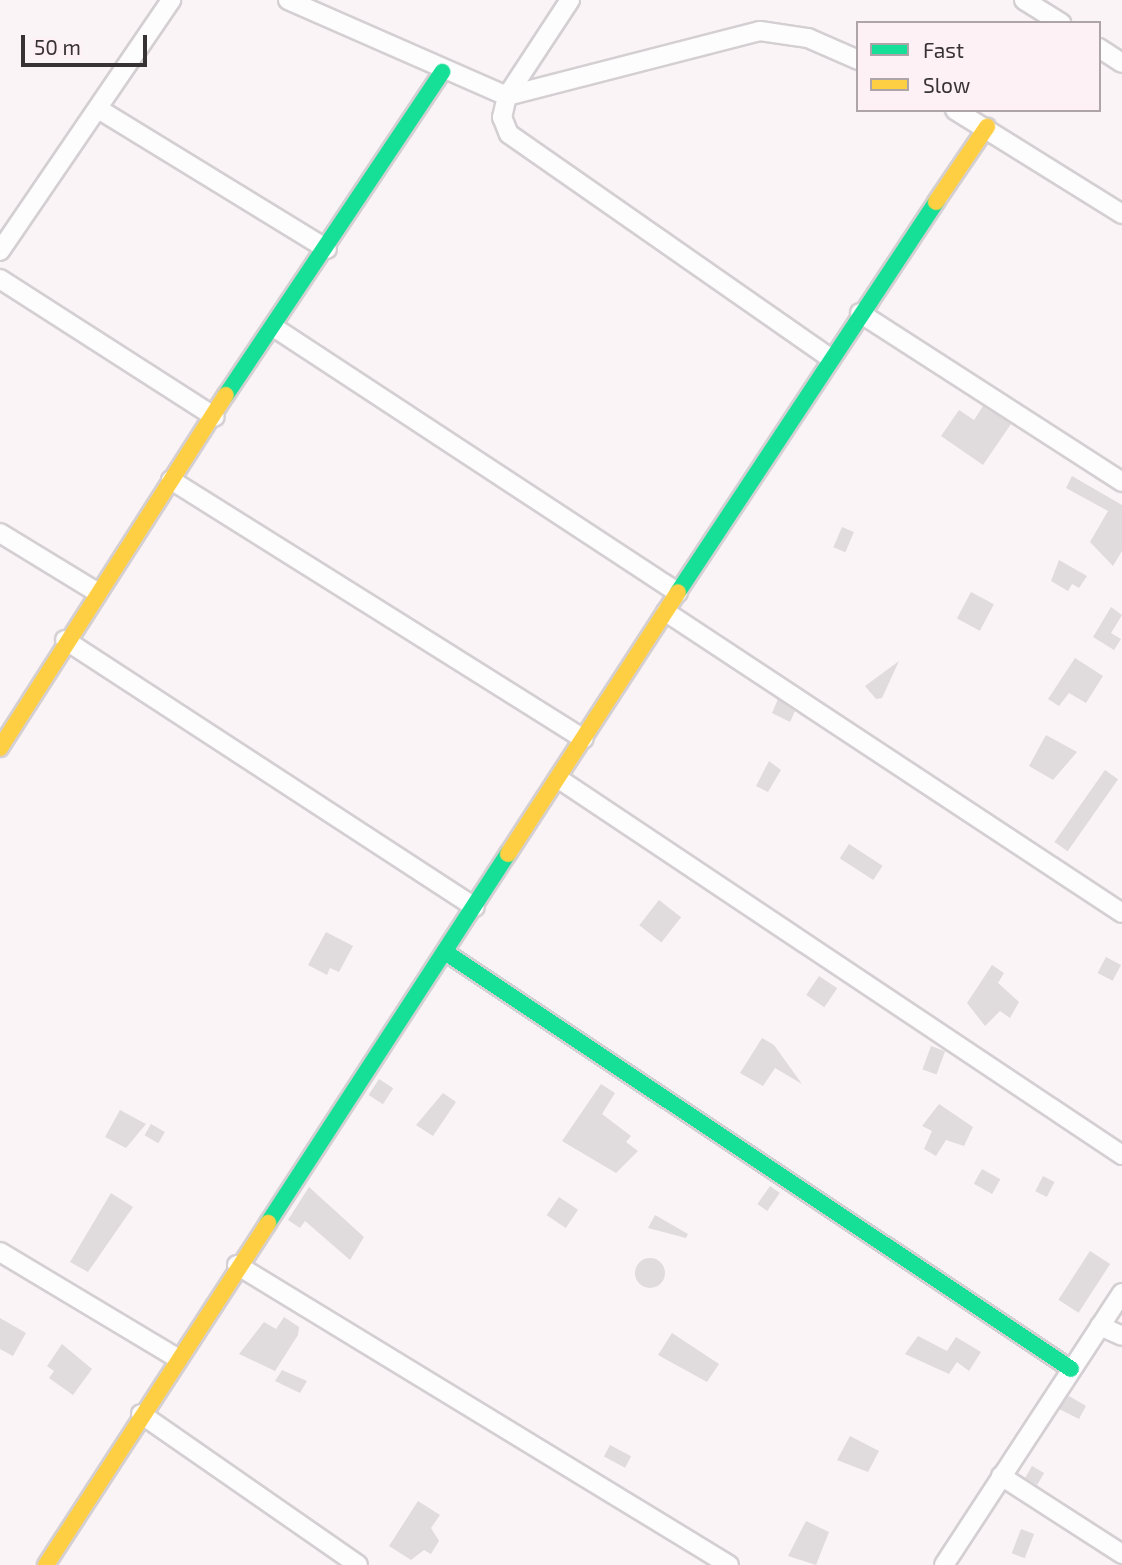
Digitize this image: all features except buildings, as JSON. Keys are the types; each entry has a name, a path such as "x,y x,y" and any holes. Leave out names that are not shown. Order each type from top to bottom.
{"street":[{"path":"0,251 100,110 171,0"},
{"path":"288,0 442,72 507,96 760,31 808,38 856,60"},
{"path":"570,0 507,96 502,117 516,140 830,358"},
{"path":"1024,0 1058,21"},
{"path":"1101,49 1122,63"},
{"path":"0,748 95,591 275,328 442,72"},
{"path":"100,110 327,248"},
{"path":"959,112 987,127 1122,214"},
{"path":"46,1565 237,1265 559,779 830,358 987,127"},
{"path":"0,279 215,417"},
{"path":"860,313 1122,482"},
{"path":"275,328 678,593"},
{"path":"171,480 584,739"},
{"path":"0,533 95,591"},
{"path":"666,612 1122,913"},
{"path":"65,640 475,907"},
{"path":"559,779 1122,1155"},
{"path":"445,952 1071,1369"},
{"path":"0,1252 177,1358"},
{"path":"237,1265 729,1565"},
{"path":"944,1565 1122,1293"},
{"path":"1100,1326 1122,1336"},
{"path":"141,1415 358,1565"},
{"path":"1001,1476 1122,1555"}],"traffic: fast":[{"path":"226,395 442,72"},
{"path":"678,592 936,202"},
{"path":"268,1223 508,854"},
{"path":"445,952 1071,1369"}],"traffic: slow":[{"path":"936,202 987,127"},
{"path":"0,748 226,395"},
{"path":"508,854 678,592"},
{"path":"46,1565 268,1223"}]}
